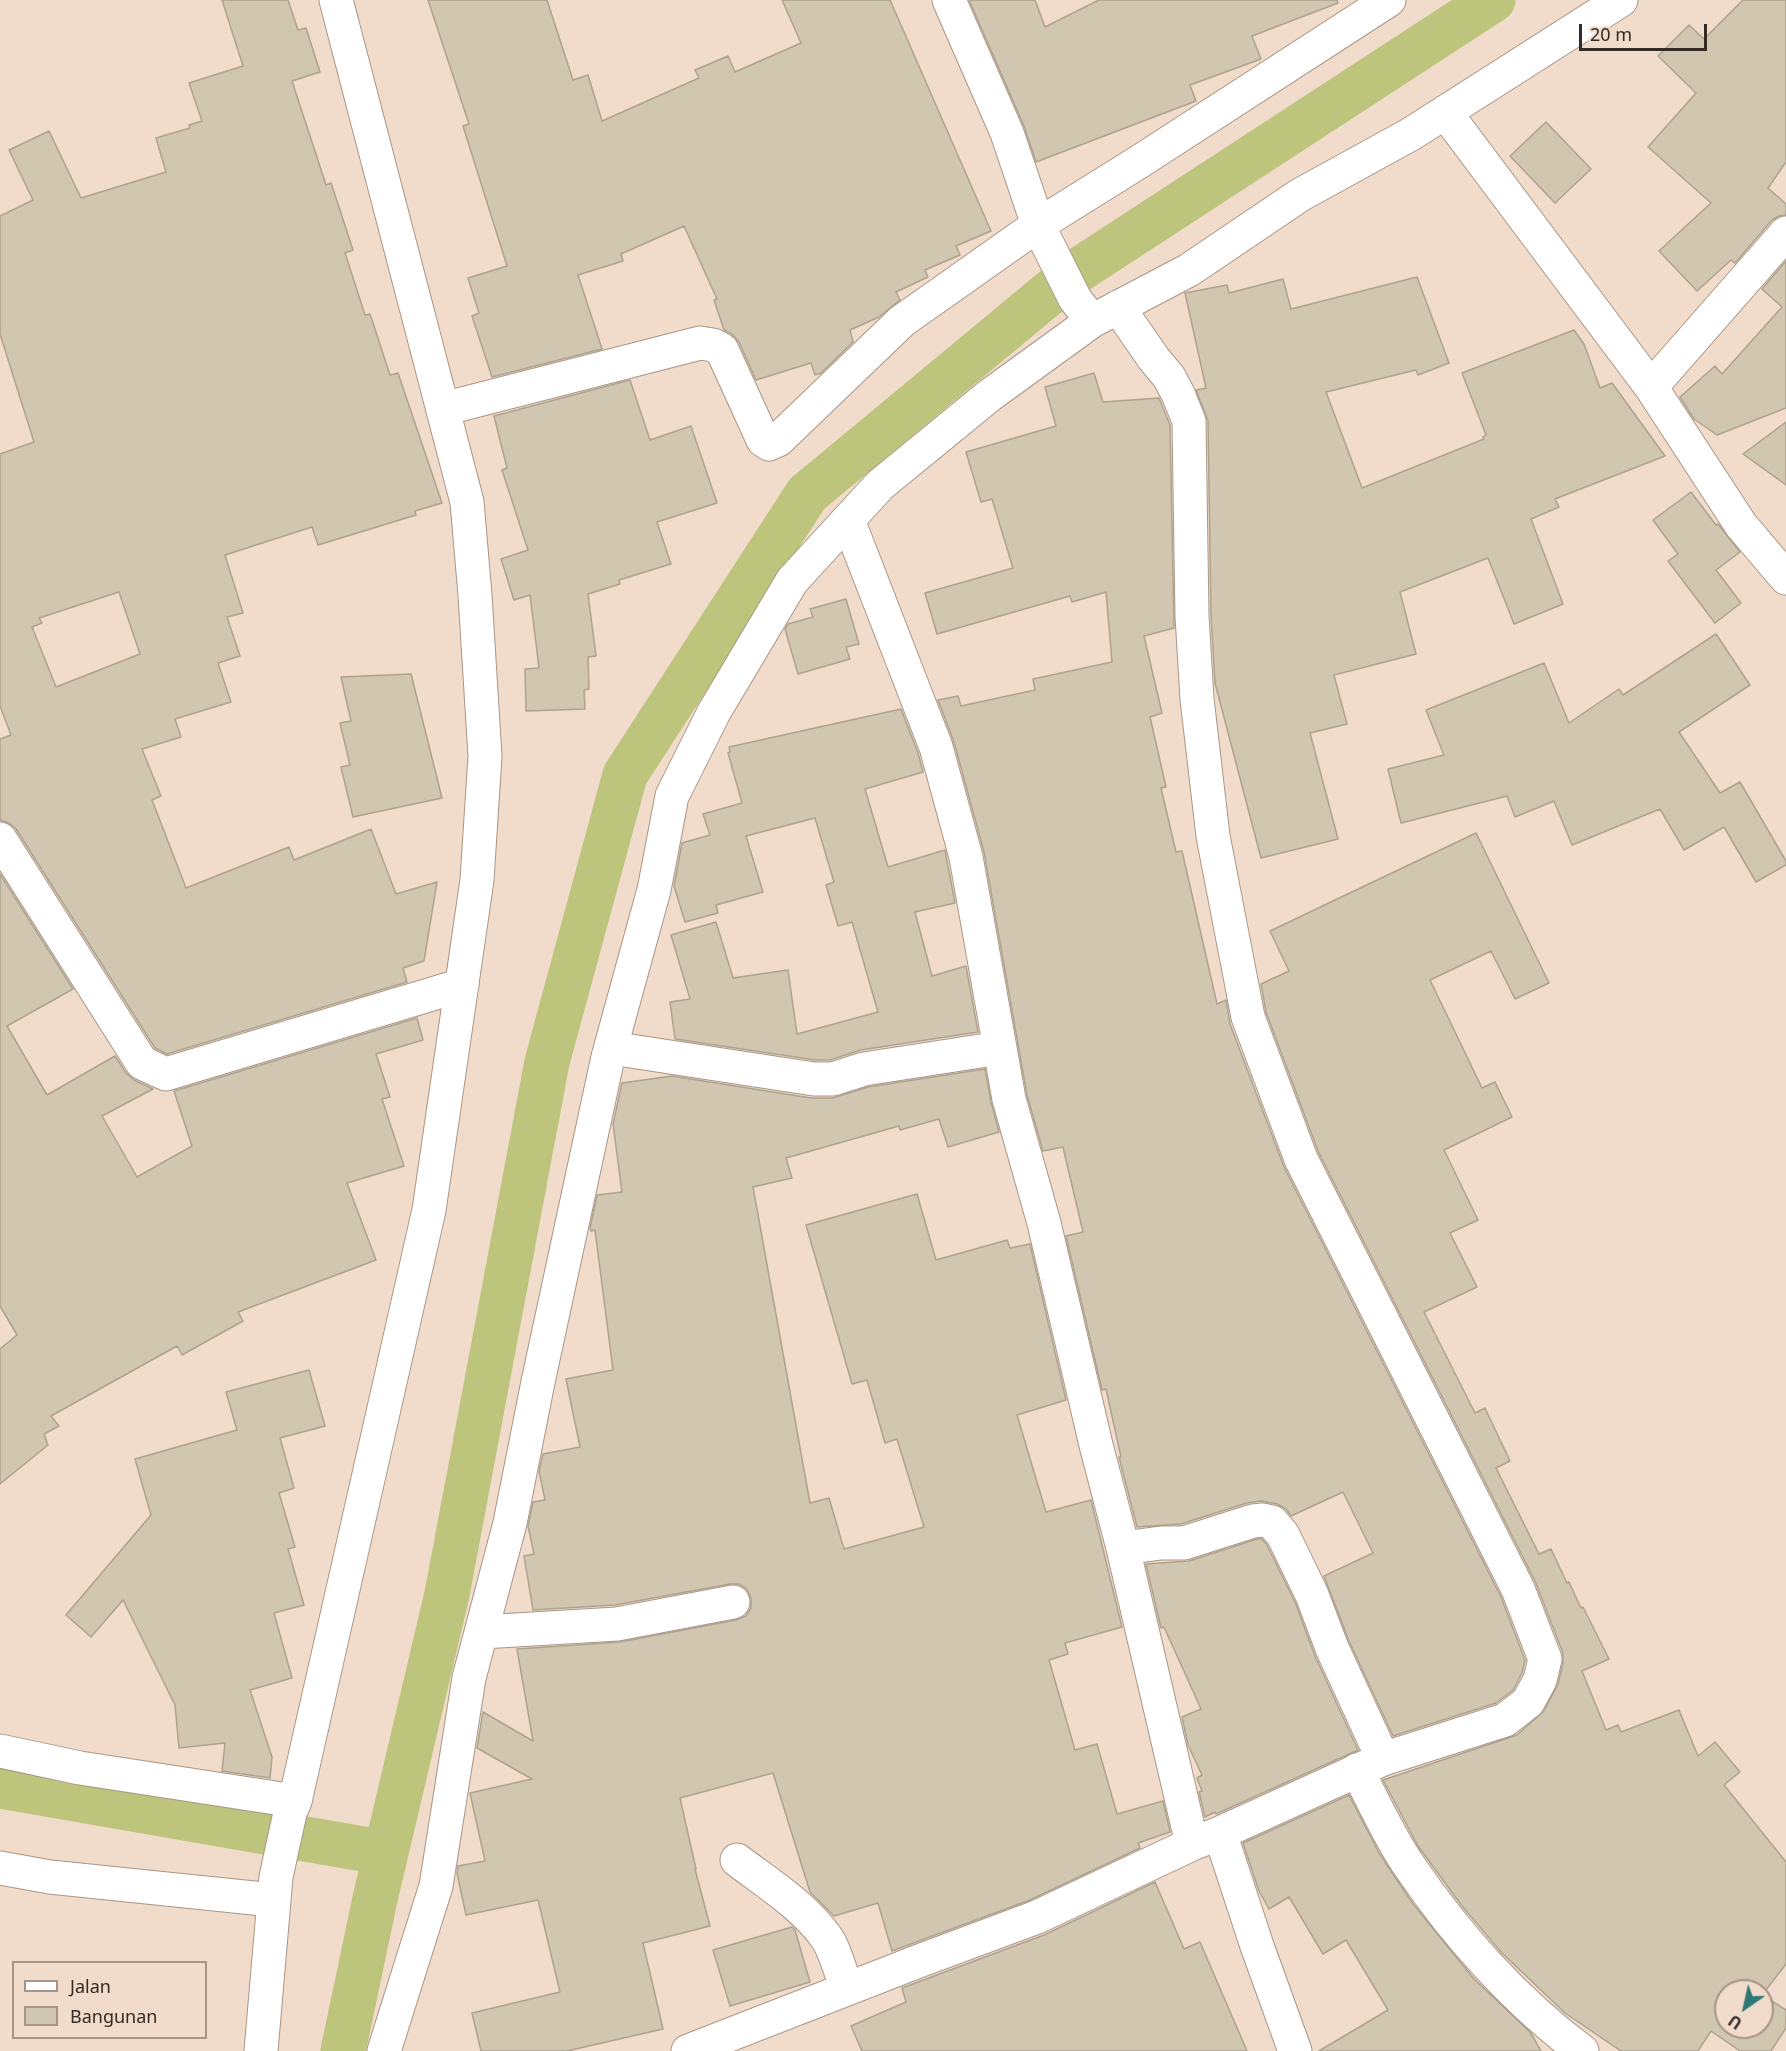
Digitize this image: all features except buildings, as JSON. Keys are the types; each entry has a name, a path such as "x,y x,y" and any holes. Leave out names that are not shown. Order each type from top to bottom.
{"street":[{"path":"261,2051 274,1889 429,1210 477,880 485,756 467,502 336,0"},
{"path":"702,2048 847,1989 1037,1917 1370,1765 1505,1720 1528,1702 1540,1680 1545,1659 1518,1589 1300,1159 1248,1017 1213,836 1197,699 1192,616 1189,421 1169,377 1154,358 1095,309 1043,234 1007,133 949,0"},
{"path":"443,409 700,343 714,345 722,350 763,440 769,444 778,440 902,321 1043,234 1142,160 1389,0"},
{"path":"384,2051 436,1886 469,1678 510,1523 538,1382 611,1048 654,890 672,796 714,712 792,581 880,485 1095,309 1189,270 1300,195 1411,134 1621,0"},
{"path":"1445,112 1651,387 1742,525 1786,578"},
{"path":"1651,387 1786,233"},
{"path":"848,520 936,747 966,857 1009,1099 1044,1222 1096,1445 1123,1548 1206,1838 1257,1946 1295,2051"},
{"path":"0,839 142,1063 166,1074 462,985"},
{"path":"611,1048 814,1079 833,1079 864,1070 1000,1048"},
{"path":"1123,1548 1161,1543 1184,1543 1253,1521 1272,1522 1283,1535 1312,1595 1332,1648 1370,1765 1408,1865 1450,1922 1510,1989 1582,2051"},
{"path":"482,1632 617,1624 733,1602"},
{"path":"0,1751 292,1807"},
{"path":"737,1860 793,1903 827,1938 847,1989"},
{"path":"0,1868 50,1877 274,1889"}],"waterway":[{"path":"343,2051 375,1899 447,1594 547,1062 625,775 807,494 1071,275 1493,0"},
{"path":"0,1786 386,1853"}]}
